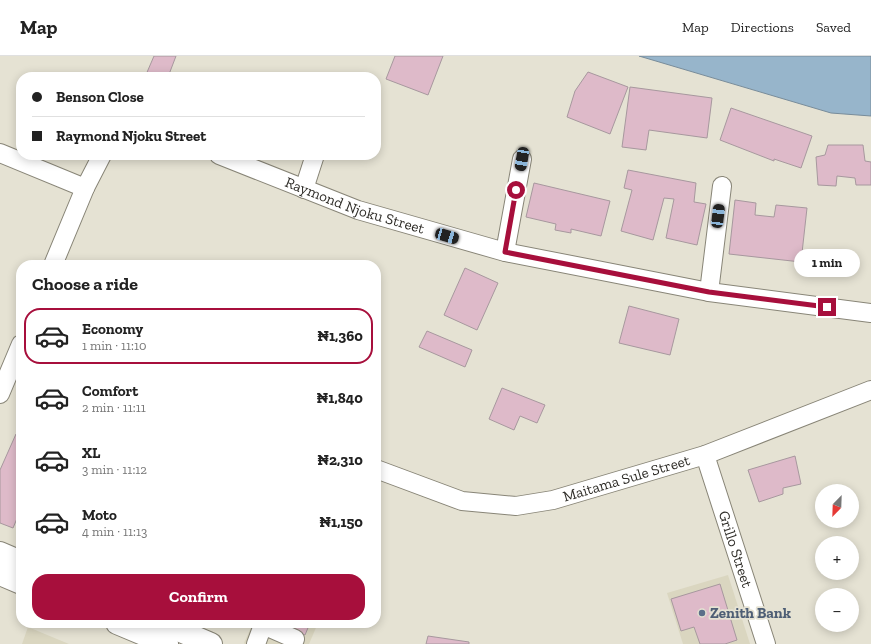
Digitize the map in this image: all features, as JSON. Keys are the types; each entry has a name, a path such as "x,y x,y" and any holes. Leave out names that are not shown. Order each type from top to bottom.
{"main road":[{"path":"0,553 16,560"},
{"path":"0,574 16,581"},
{"path":"129,628 167,644"},
{"path":"174,628 211,644"}],"street":[{"path":"0,153 16,160"},
{"path":"505,252 522,159"},
{"path":"17,160 85,188"},
{"path":"55,260 85,188 99,160"},
{"name":"Raymond Njoku Street","path":"232,160 358,210 505,252 709,292 871,313"},
{"path":"304,189 313,160"},
{"path":"709,292 722,186"},
{"path":"0,394 16,356"},
{"name":"Maitama Sule Street","path":"381,471 462,501 516,506 553,500 705,455 871,390"},
{"name":"Grillo Street","path":"705,455 766,644"},
{"path":"256,644 262,628"},
{"path":"270,628 295,639 293,644"}],"shaded area":[{"name":"Zenith Bank","path":"728,575 750,644 683,644 667,593"},
{"path":"28,628 30,628 69,644 22,644"},
{"path":"251,628 316,628 309,644 244,643"}],"water":[{"path":"639,56 871,56 871,116 831,113"}],"building":[{"path":"154,56 176,56 170,72 147,72"},
{"path":"395,56 443,56 428,95 386,79"},
{"path":"588,72 628,87 610,134 567,117 575,91"},
{"path":"630,87 712,98 707,138 649,130 646,150 622,147"},
{"path":"731,108 812,136 801,168 774,159 774,161 720,140"},
{"path":"828,145 863,145 865,161 871,162 871,185 856,185 855,178 837,176 836,186 818,185 816,157 825,155"},
{"path":"628,170 696,183 694,202 706,204 697,245 666,238 674,199 664,198 653,240 621,231 632,190 624,188"},
{"path":"534,183 610,201 601,236 571,229 571,233 555,230 556,224 526,217"},
{"path":"735,200 756,203 755,215 774,217 776,205 807,208 801,262 729,254"},
{"path":"465,268 498,283 477,330 444,315"},
{"path":"629,306 679,319 670,355 619,343"},
{"path":"427,331 472,350 465,367 419,347"},
{"path":"502,388 545,405 537,423 520,416 514,430 489,419"},
{"path":"16,434 16,521 13,528 0,523 0,470"},
{"path":"795,456 801,484 783,488 783,494 759,502 748,470"},
{"name":"Zenith Bank","path":"720,584 737,640 725,644 700,644 694,627 681,631 671,599"},
{"path":"289,628 308,628 305,635"},
{"path":"428,636 469,642 469,644 426,644"}],"place":[{"name":"Zenith Bank","path":"702,613"}],"route":[{"path":"516,190 505,252 709,292 827,307"}]}
